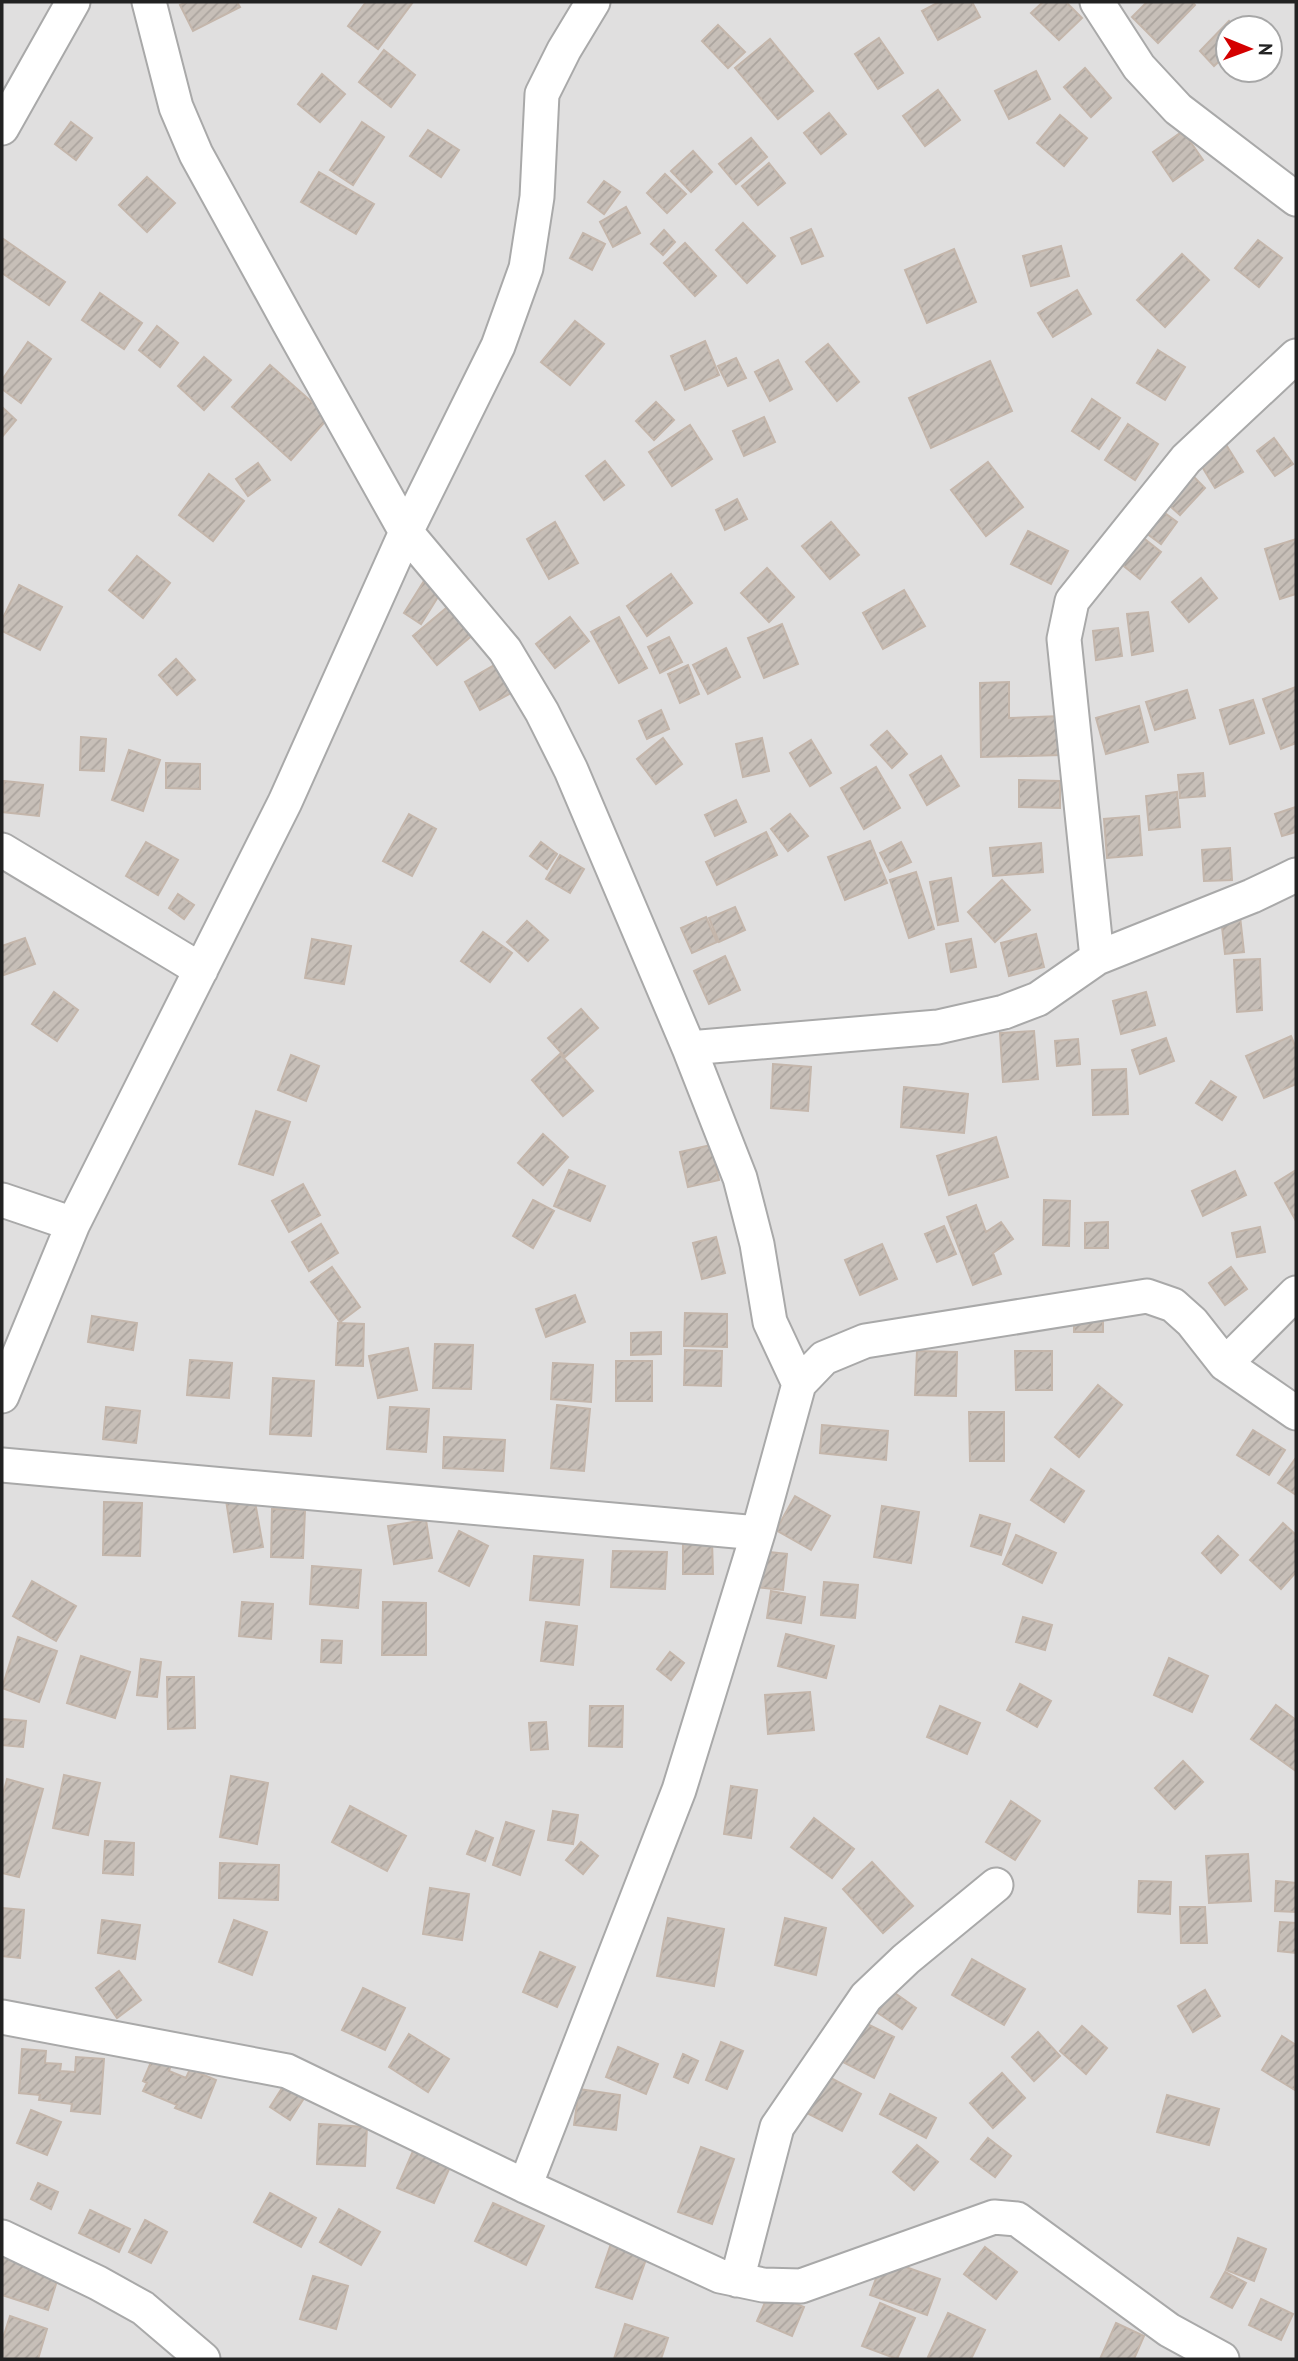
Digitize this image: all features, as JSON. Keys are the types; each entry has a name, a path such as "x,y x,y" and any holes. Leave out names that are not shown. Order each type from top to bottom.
{"street":[{"path":"2,128 73,2"},
{"path":"149,2 176,107 196,155 406,533 505,650 542,712 571,770 690,1048 740,1178 757,1244 770,1322 799,1384"},
{"path":"2,1396 73,1224 285,802 406,533 498,346 526,268 537,197 542,94 593,2"},
{"path":"1097,2 1139,67 1178,109 1296,199"},
{"path":"1097,958 1064,639 1072,601 1185,459 1296,356"},
{"path":"2,850 201,970"},
{"path":"690,1048 938,1027 1004,1012 1038,999 1097,958 1252,896 1296,875"},
{"path":"2,1200 73,1224"},
{"path":"1225,1364 1296,1293"},
{"path":"525,2186 679,1790 758,1533 799,1384 824,1359 865,1341 1147,1296 1173,1305 1192,1322 1225,1364 1296,1413"},
{"path":"2,1465 758,1533"},
{"path":"737,2280 777,2127 784,2116 866,1997 905,1959 996,1885"},
{"path":"2,2017 287,2071 720,2276 763,2286 801,2286 994,2217 1017,2219 1169,2330 1222,2359"},
{"path":"2,2237 143,2308 203,2359"}],"shaded area":[{"path":"2,2 1296,2 1296,2359 2,2359"}],"building":[{"path":"187,2 237,2 240,7 193,31 180,5"},
{"path":"366,2 413,2 378,49 348,26"},
{"path":"939,2 972,2 980,17 938,40 922,11"},
{"path":"1043,2 1066,2 1082,18 1059,40 1031,13"},
{"path":"1147,2 1192,2 1195,5 1158,43 1132,17"},
{"path":"718,25 745,52 728,68 702,41"},
{"path":"1214,37 1214,66 1200,51"},
{"path":"879,38 903,73 878,89 855,54"},
{"path":"770,39 813,91 778,119 735,68"},
{"path":"384,50 415,75 391,107 359,82"},
{"path":"1085,68 1111,98 1091,117 1064,87"},
{"path":"1036,71 1050,99 1009,119 995,91"},
{"path":"322,74 345,94 320,122 298,104"},
{"path":"938,90 960,120 925,146 903,116"},
{"path":"829,113 846,134 821,154 804,133"},
{"path":"1060,115 1087,138 1064,166 1037,143"},
{"path":"71,122 92,138 76,160 55,144"},
{"path":"362,122 384,137 353,185 330,170"},
{"path":"428,130 459,150 441,177 410,156"},
{"path":"1183,131 1203,160 1173,181 1153,152"},
{"path":"751,138 767,157 736,184 719,164"},
{"path":"693,151 712,172 691,192 671,171"},
{"path":"769,163 785,183 758,205 742,186"},
{"path":"319,172 374,204 356,234 301,202"},
{"path":"665,174 686,194 667,213 647,193"},
{"path":"147,177 175,203 147,232 119,205"},
{"path":"604,181 620,192 604,214 588,202"},
{"path":"626,207 640,233 613,247 600,222"},
{"path":"743,223 775,256 747,283 716,250"},
{"path":"811,229 823,256 802,264 791,238"},
{"path":"664,230 675,242 663,255 651,244"},
{"path":"583,233 605,244 592,270 570,258"},
{"path":"2,238 65,282 49,305 2,273"},
{"path":"1258,240 1282,258 1259,287 1235,268"},
{"path":"685,243 716,276 695,296 664,263"},
{"path":"1061,246 1069,276 1031,286 1023,256"},
{"path":"954,249 976,302 927,323 905,270"},
{"path":"1182,254 1209,280 1165,327 1137,300"},
{"path":"1077,290 1091,314 1053,337 1038,313"},
{"path":"100,293 142,323 124,349 82,320"},
{"path":"575,321 604,344 570,385 541,362"},
{"path":"157,326 178,343 160,367 139,350"},
{"path":"705,341 719,375 685,390 671,356"},
{"path":"28,342 51,359 21,403 2,389 2,380"},
{"path":"828,344 859,382 837,401 806,362"},
{"path":"1158,350 1185,367 1165,400 1137,383"},
{"path":"204,357 231,380 204,410 178,386"},
{"path":"736,358 746,378 728,386 718,366"},
{"path":"778,360 792,389 770,401 755,372"},
{"path":"990,361 1012,411 931,448 909,398"},
{"path":"270,365 329,417 291,460 232,407"},
{"path":"1092,399 1120,418 1099,449 1072,431"},
{"path":"656,402 674,420 654,440 636,421"},
{"path":"2,407 16,420 2,437"},
{"path":"764,417 775,442 744,456 733,431"},
{"path":"1128,424 1158,444 1135,480 1105,460"},
{"path":"690,425 712,459 672,486 649,452"},
{"path":"1274,438 1293,464 1275,476 1257,451"},
{"path":"1225,443 1243,472 1215,488 1198,460"},
{"path":"605,461 624,485 604,500 586,476"},
{"path":"988,462 1023,507 986,536 951,490"},
{"path":"258,463 270,480 248,496 236,479"},
{"path":"1187,470 1205,488 1180,515 1161,498"},
{"path":"209,474 244,501 213,541 179,515"},
{"path":"737,499 747,519 725,530 716,510"},
{"path":"1158,508 1177,522 1161,544 1142,530"},
{"path":"555,522 578,563 549,579 527,539"},
{"path":"831,522 859,555 830,579 802,546"},
{"path":"1028,531 1068,551 1051,584 1011,564"},
{"path":"1141,536 1161,552 1140,579 1120,563"},
{"path":"1296,539 1296,594 1280,599 1265,549"},
{"path":"137,556 170,583 143,618 109,590"},
{"path":"767,568 794,597 769,622 741,593"},
{"path":"671,574 692,603 647,636 627,606"},
{"path":"1201,578 1217,598 1189,622 1172,602"},
{"path":"424,581 441,592 421,624 404,613"},
{"path":"19,585 62,607 40,650 2,631 2,620"},
{"path":"904,590 925,626 883,649 863,613"},
{"path":"451,604 475,633 437,665 413,636"},
{"path":"1148,612 1153,651 1132,655 1127,614"},
{"path":"570,617 589,641 555,668 536,644"},
{"path":"619,617 647,668 619,683 591,632"},
{"path":"782,624 798,664 764,678 748,638"},
{"path":"1118,628 1122,656 1096,660 1093,631"},
{"path":"669,637 682,662 660,673 648,647"},
{"path":"726,648 740,677 708,694 693,665"},
{"path":"176,659 195,680 177,695 159,675"},
{"path":"498,663 513,692 480,710 465,682"},
{"path":"688,665 699,694 680,703 668,674"},
{"path":"1009,682 1009,718 1061,716 1062,755 981,757 980,683"},
{"path":"1296,687 1296,743 1281,749 1263,699"},
{"path":"1187,690 1195,718 1155,730 1146,702"},
{"path":"1253,700 1264,733 1230,744 1220,710"},
{"path":"1139,706 1148,742 1106,754 1096,718"},
{"path":"661,710 669,729 647,739 639,721"},
{"path":"887,731 907,754 892,768 871,745"},
{"path":"81,737 106,739 104,771 80,770"},
{"path":"663,738 682,764 656,784 637,759"},
{"path":"762,738 769,771 743,777 736,744"},
{"path":"811,740 831,773 810,786 790,753"},
{"path":"129,750 160,760 143,811 112,800"},
{"path":"941,756 959,786 927,805 910,775"},
{"path":"166,763 200,764 200,789 166,788"},
{"path":"876,767 900,808 864,829 841,788"},
{"path":"1203,773 1205,796 1180,798 1178,775"},
{"path":"1019,780 1060,781 1060,808 1019,807"},
{"path":"4,781 43,785 39,816 2,812"},
{"path":"1177,792 1180,827 1149,830 1146,796"},
{"path":"736,800 746,822 715,836 705,815"},
{"path":"1296,807 1296,832 1282,836 1275,814"},
{"path":"409,814 436,829 412,876 383,861"},
{"path":"790,814 808,836 788,851 771,829"},
{"path":"1139,816 1142,855 1107,858 1104,819"},
{"path":"766,832 777,855 717,885 706,862"},
{"path":"870,841 887,883 845,900 828,857"},
{"path":"146,842 178,860 158,895 126,876"},
{"path":"541,842 557,854 547,869 530,856"},
{"path":"901,842 911,862 890,872 880,853"},
{"path":"1041,843 1043,872 993,876 990,848"},
{"path":"1230,848 1232,880 1204,881 1202,850"},
{"path":"560,855 584,869 570,893 546,879"},
{"path":"916,872 934,929 909,938 890,880"},
{"path":"951,878 958,921 938,925 930,882"},
{"path":"1002,880 1030,910 995,942 968,912"},
{"path":"178,894 194,905 184,919 169,908"},
{"path":"735,907 745,930 719,942 709,918"},
{"path":"1240,916 1244,952 1225,954 1221,918"},
{"path":"706,917 717,942 692,953 681,928"},
{"path":"527,921 548,940 528,961 507,942"},
{"path":"483,932 512,953 490,982 461,961"},
{"path":"1036,934 1044,967 1009,976 1001,943"},
{"path":"25,938 35,964 4,975 2,946"},
{"path":"312,939 351,946 344,984 305,978"},
{"path":"971,939 976,967 951,972 946,944"},
{"path":"725,956 740,990 709,1004 694,971"},
{"path":"1260,959 1262,1010 1237,1012 1234,960"},
{"path":"54,992 78,1010 57,1041 32,1024"},
{"path":"1146,992 1155,1025 1121,1034 1113,1001"},
{"path":"581,1009 598,1028 565,1057 548,1038"},
{"path":"1034,1031 1038,1079 1003,1082 1000,1033"},
{"path":"1291,1036 1296,1048 1296,1084 1264,1098 1246,1056"},
{"path":"1166,1038 1174,1061 1140,1074 1132,1050"},
{"path":"1078,1039 1080,1064 1057,1066 1055,1041"},
{"path":"560,1054 593,1091 563,1116 532,1080"},
{"path":"291,1055 319,1066 306,1101 278,1090"},
{"path":"773,1064 811,1067 808,1111 771,1108"},
{"path":"1126,1069 1128,1114 1093,1115 1092,1070"},
{"path":"1211,1081 1236,1097 1222,1120 1196,1103"},
{"path":"904,1087 968,1094 964,1133 901,1127"},
{"path":"256,1111 290,1122 273,1175 239,1164"},
{"path":"543,1134 568,1157 543,1185 518,1163"},
{"path":"996,1137 1008,1177 949,1195 937,1156"},
{"path":"711,1145 719,1180 688,1187 680,1152"},
{"path":"569,1170 605,1186 590,1221 554,1206"},
{"path":"1296,1170 1296,1221 1275,1183"},
{"path":"1235,1171 1246,1195 1203,1216 1192,1191"},
{"path":"303,1184 320,1215 289,1232 272,1201"},
{"path":"533,1200 554,1211 533,1248 513,1236"},
{"path":"1044,1200 1070,1201 1069,1246 1043,1245"},
{"path":"976,1205 986,1232 1001,1222 1013,1239 993,1253 1001,1274 973,1285 947,1217"},
{"path":"1108,1222 1108,1248 1085,1248 1085,1223"},
{"path":"321,1224 338,1253 309,1271 292,1242"},
{"path":"944,1226 956,1254 937,1262 925,1234"},
{"path":"1260,1227 1265,1252 1237,1257 1232,1233"},
{"path":"716,1237 725,1273 702,1279 693,1243"},
{"path":"882,1244 897,1279 860,1295 845,1260"},
{"path":"332,1267 360,1307 340,1322 311,1282"},
{"path":"1231,1267 1247,1289 1225,1305 1209,1283"},
{"path":"575,1295 585,1322 546,1337 536,1309"},
{"path":"685,1313 727,1314 727,1347 684,1346"},
{"path":"1074,1313 1103,1313 1103,1332 1074,1332"},
{"path":"92,1316 137,1323 133,1350 88,1342"},
{"path":"338,1323 364,1324 363,1366 336,1365"},
{"path":"661,1332 661,1354 631,1355 631,1333"},
{"path":"435,1344 473,1345 471,1389 433,1388"},
{"path":"408,1348 417,1390 378,1398 369,1356"},
{"path":"685,1350 722,1351 721,1386 684,1385"},
{"path":"917,1351 957,1352 956,1396 915,1395"},
{"path":"1015,1351 1052,1351 1052,1390 1016,1390"},
{"path":"190,1360 232,1363 229,1398 187,1395"},
{"path":"616,1361 652,1361 652,1401 616,1401"},
{"path":"553,1363 593,1365 591,1402 551,1399"},
{"path":"273,1378 314,1381 311,1436 270,1434"},
{"path":"1098,1385 1122,1405 1079,1457 1055,1437"},
{"path":"557,1405 590,1409 584,1471 551,1468"},
{"path":"106,1407 140,1411 136,1443 103,1439"},
{"path":"390,1407 429,1409 426,1452 387,1449"},
{"path":"969,1412 1004,1412 1004,1461 970,1461"},
{"path":"822,1425 888,1431 886,1460 820,1453"},
{"path":"1253,1430 1285,1450 1269,1475 1237,1455"},
{"path":"444,1437 505,1440 503,1471 443,1468"},
{"path":"1296,1460 1296,1495 1278,1483"},
{"path":"1051,1469 1084,1491 1064,1522 1031,1500"},
{"path":"254,1496 263,1547 234,1552 226,1500"},
{"path":"795,1496 830,1516 811,1550 776,1530"},
{"path":"104,1502 142,1503 140,1556 103,1555"},
{"path":"882,1506 919,1512 911,1563 874,1557"},
{"path":"272,1509 305,1510 303,1558 271,1557"},
{"path":"980,1515 1010,1524 1001,1555 971,1546"},
{"path":"426,1520 432,1558 394,1564 388,1526"},
{"path":"1283,1523 1296,1535 1296,1572 1281,1589 1250,1560"},
{"path":"459,1531 488,1546 469,1586 439,1571"},
{"path":"1016,1535 1056,1553 1042,1583 1003,1564"},
{"path":"1218,1536 1238,1555 1221,1573 1202,1553"},
{"path":"683,1540 712,1540 713,1574 683,1574"},
{"path":"613,1551 667,1552 665,1589 611,1587"},
{"path":"760,1551 787,1554 783,1590 756,1587"},
{"path":"534,1556 583,1560 579,1605 530,1600"},
{"path":"312,1566 361,1570 358,1608 310,1604"},
{"path":"32,1581 76,1606 56,1641 13,1616"},
{"path":"824,1582 858,1585 855,1618 821,1615"},
{"path":"771,1591 805,1597 801,1623 767,1618"},
{"path":"242,1602 273,1604 271,1639 239,1636"},
{"path":"383,1602 426,1603 426,1655 382,1655"},
{"path":"1023,1617 1052,1625 1045,1650 1016,1642"},
{"path":"546,1622 577,1626 573,1665 541,1661"},
{"path":"786,1634 834,1646 826,1678 778,1666"},
{"path":"18,1637 57,1651 39,1702 2,1688"},
{"path":"322,1640 342,1641 341,1663 321,1662"},
{"path":"670,1652 684,1663 671,1680 657,1669"},
{"path":"81,1656 130,1672 115,1718 67,1703"},
{"path":"1169,1658 1208,1676 1192,1712 1154,1695"},
{"path":"141,1659 161,1662 157,1697 137,1695"},
{"path":"167,1677 194,1677 195,1728 168,1729"},
{"path":"1020,1684 1051,1701 1037,1727 1007,1710"},
{"path":"810,1692 814,1730 768,1734 765,1695"},
{"path":"1276,1705 1296,1720 1296,1771 1251,1739"},
{"path":"590,1706 623,1706 622,1747 589,1746"},
{"path":"940,1706 980,1723 967,1754 927,1737"},
{"path":"2,1719 26,1721 23,1747 2,1745"},
{"path":"546,1722 548,1749 531,1750 529,1723"},
{"path":"1183,1761 1203,1782 1175,1809 1155,1788"},
{"path":"64,1775 100,1783 88,1835 53,1828"},
{"path":"231,1776 268,1783 257,1844 220,1837"},
{"path":"7,1779 43,1789 19,1877 2,1873 2,1798"},
{"path":"731,1786 757,1790 751,1838 724,1834"},
{"path":"1011,1801 1040,1821 1015,1860 986,1842"},
{"path":"350,1806 406,1836 387,1871 332,1842"},
{"path":"553,1811 578,1815 573,1844 548,1840"},
{"path":"814,1818 854,1849 832,1878 791,1847"},
{"path":"506,1822 534,1831 520,1875 493,1865"},
{"path":"476,1831 493,1838 485,1861 467,1854"},
{"path":"105,1841 134,1843 133,1875 103,1873"},
{"path":"581,1842 598,1856 583,1874 566,1860"},
{"path":"1248,1854 1251,1901 1209,1903 1206,1856"},
{"path":"872,1862 913,1906 883,1933 843,1889"},
{"path":"220,1863 279,1865 278,1900 219,1898"},
{"path":"1139,1881 1171,1882 1170,1914 1138,1912"},
{"path":"1276,1881 1296,1883 1296,1912 1275,1911"},
{"path":"430,1888 469,1894 462,1940 423,1934"},
{"path":"1180,1907 1205,1907 1207,1943 1181,1943"},
{"path":"2,1908 24,1910 20,1958 2,1956"},
{"path":"668,1918 724,1929 714,1986 657,1976"},
{"path":"785,1918 826,1928 816,1975 775,1965"},
{"path":"102,1920 140,1925 135,1959 98,1953"},
{"path":"234,1920 267,1932 252,1975 219,1962"},
{"path":"1280,1922 1296,1923 1296,1953 1278,1951"},
{"path":"540,1952 575,1967 557,2007 523,1992"},
{"path":"972,1959 1025,1989 1004,2025 952,1995"},
{"path":"119,1971 141,2000 117,2018 96,1988"},
{"path":"363,1988 405,2008 385,2050 342,2030"},
{"path":"1205,1990 1220,2016 1193,2032 1178,2006"},
{"path":"892,1991 916,2008 902,2029 878,2013"},
{"path":"863,2022 894,2037 874,2078 843,2062"},
{"path":"1082,2026 1107,2048 1086,2074 1060,2051"},
{"path":"1038,2032 1060,2056 1034,2081 1012,2057"},
{"path":"409,2034 449,2059 428,2092 389,2067"},
{"path":"1282,2036 1296,2045 1295,2090 1262,2070"},
{"path":"721,2042 743,2051 727,2089 706,2080"},
{"path":"618,2047 658,2064 646,2094 606,2077"},
{"path":"22,2049 46,2051 45,2063 61,2064 60,2071 75,2072 76,2057 104,2059 100,2114 71,2111 72,2104 39,2100 40,2095 19,2093"},
{"path":"683,2054 698,2061 688,2083 674,2077"},
{"path":"154,2055 172,2062 169,2071 186,2078 190,2069 216,2080 201,2118 143,2091 147,2083 143,2081"},
{"path":"1002,2073 1025,2098 993,2128 970,2103"},
{"path":"827,2076 861,2094 842,2131 807,2113"},
{"path":"286,2082 306,2095 290,2120 270,2107"},
{"path":"579,2089 620,2095 616,2130 574,2125"},
{"path":"890,2094 936,2118 926,2138 880,2114"},
{"path":"1167,2095 1219,2109 1209,2145 1157,2132"},
{"path":"31,2110 61,2122 47,2155 17,2143"},
{"path":"319,2124 367,2127 365,2166 317,2164"},
{"path":"988,2138 1011,2156 995,2177 971,2159"},
{"path":"917,2145 938,2162 914,2190 893,2172"},
{"path":"701,2147 734,2159 712,2224 678,2212"},
{"path":"413,2151 450,2167 434,2203 397,2188"},
{"path":"38,2183 58,2192 51,2209 31,2199"},
{"path":"270,2193 316,2218 301,2247 254,2222"},
{"path":"493,2203 544,2226 526,2265 475,2241"},
{"path":"339,2209 380,2232 361,2265 320,2242"},
{"path":"90,2210 130,2229 119,2252 79,2233"},
{"path":"145,2220 167,2232 151,2263 129,2252"},
{"path":"614,2235 650,2248 632,2299 596,2287"},
{"path":"1238,2238 1266,2249 1254,2281 1226,2270"},
{"path":"985,2247 1017,2272 996,2299 964,2274"},
{"path":"2,2253 60,2271 48,2310 2,2295"},
{"path":"883,2259 940,2279 927,2315 870,2295"},
{"path":"1225,2272 1246,2283 1232,2308 1211,2297"},
{"path":"313,2276 348,2286 336,2329 300,2319"},
{"path":"769,2293 804,2307 792,2336 757,2321"},
{"path":"1261,2299 1293,2314 1281,2340 1249,2325"},
{"path":"880,2303 915,2318 897,2359 862,2346"},
{"path":"948,2313 985,2330 971,2359 928,2357"},
{"path":"10,2316 47,2329 38,2359 2,2359 2,2341"},
{"path":"1116,2323 1144,2336 1134,2359 1100,2359"},
{"path":"625,2324 668,2338 661,2359 614,2359"}]}
